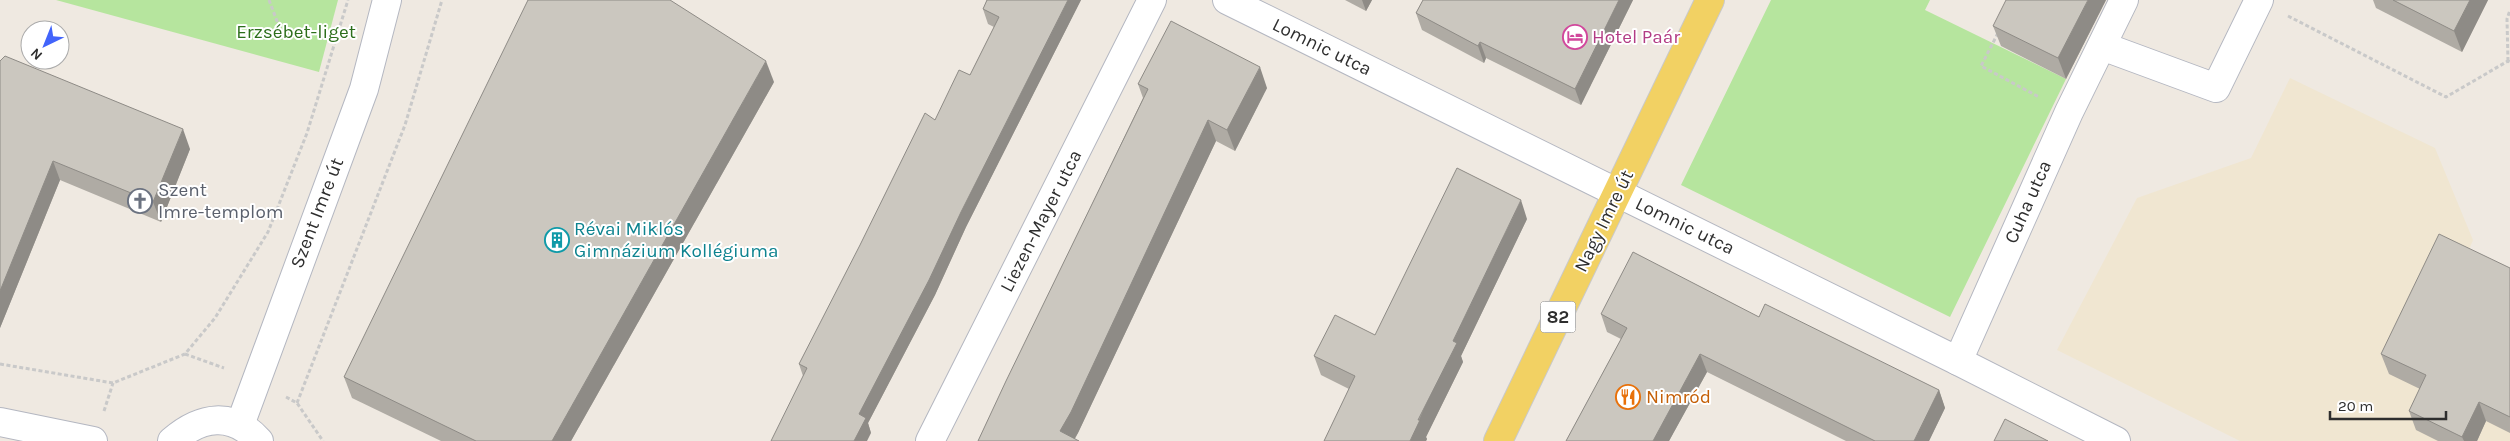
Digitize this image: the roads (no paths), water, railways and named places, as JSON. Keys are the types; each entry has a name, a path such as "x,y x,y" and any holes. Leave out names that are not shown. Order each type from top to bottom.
{"main road":[{"name":"Nagy Imre út","path":"1498,441 1710,0"}],"street":[{"name":"Szent Imre út","path":"172,441 189,428 202,422 221,420 249,433 364,89 387,0"},
{"name":"Liezen-Mayer utca","path":"930,441 1152,0"},
{"name":"Lomnic utca","path":"1227,0 1618,192 2116,441"},
{"name":"Cuha utca","path":"1958,361 2069,112 2124,0"},
{"path":"2102,46 2216,88 2258,1"},
{"path":"0,422 93,441"}],"place":[{"name":"Hotel Paár","path":"1575,37"},
{"name":"Szent Imre-templom","path":"140,201"},
{"name":"Révai Miklós Gimnázium Kollégiuma","path":"557,240"},
{"name":"Nimród","path":"1628,397"}],"park label":[{"name":"Erzsébet-liget","path":"296,32"}]}
